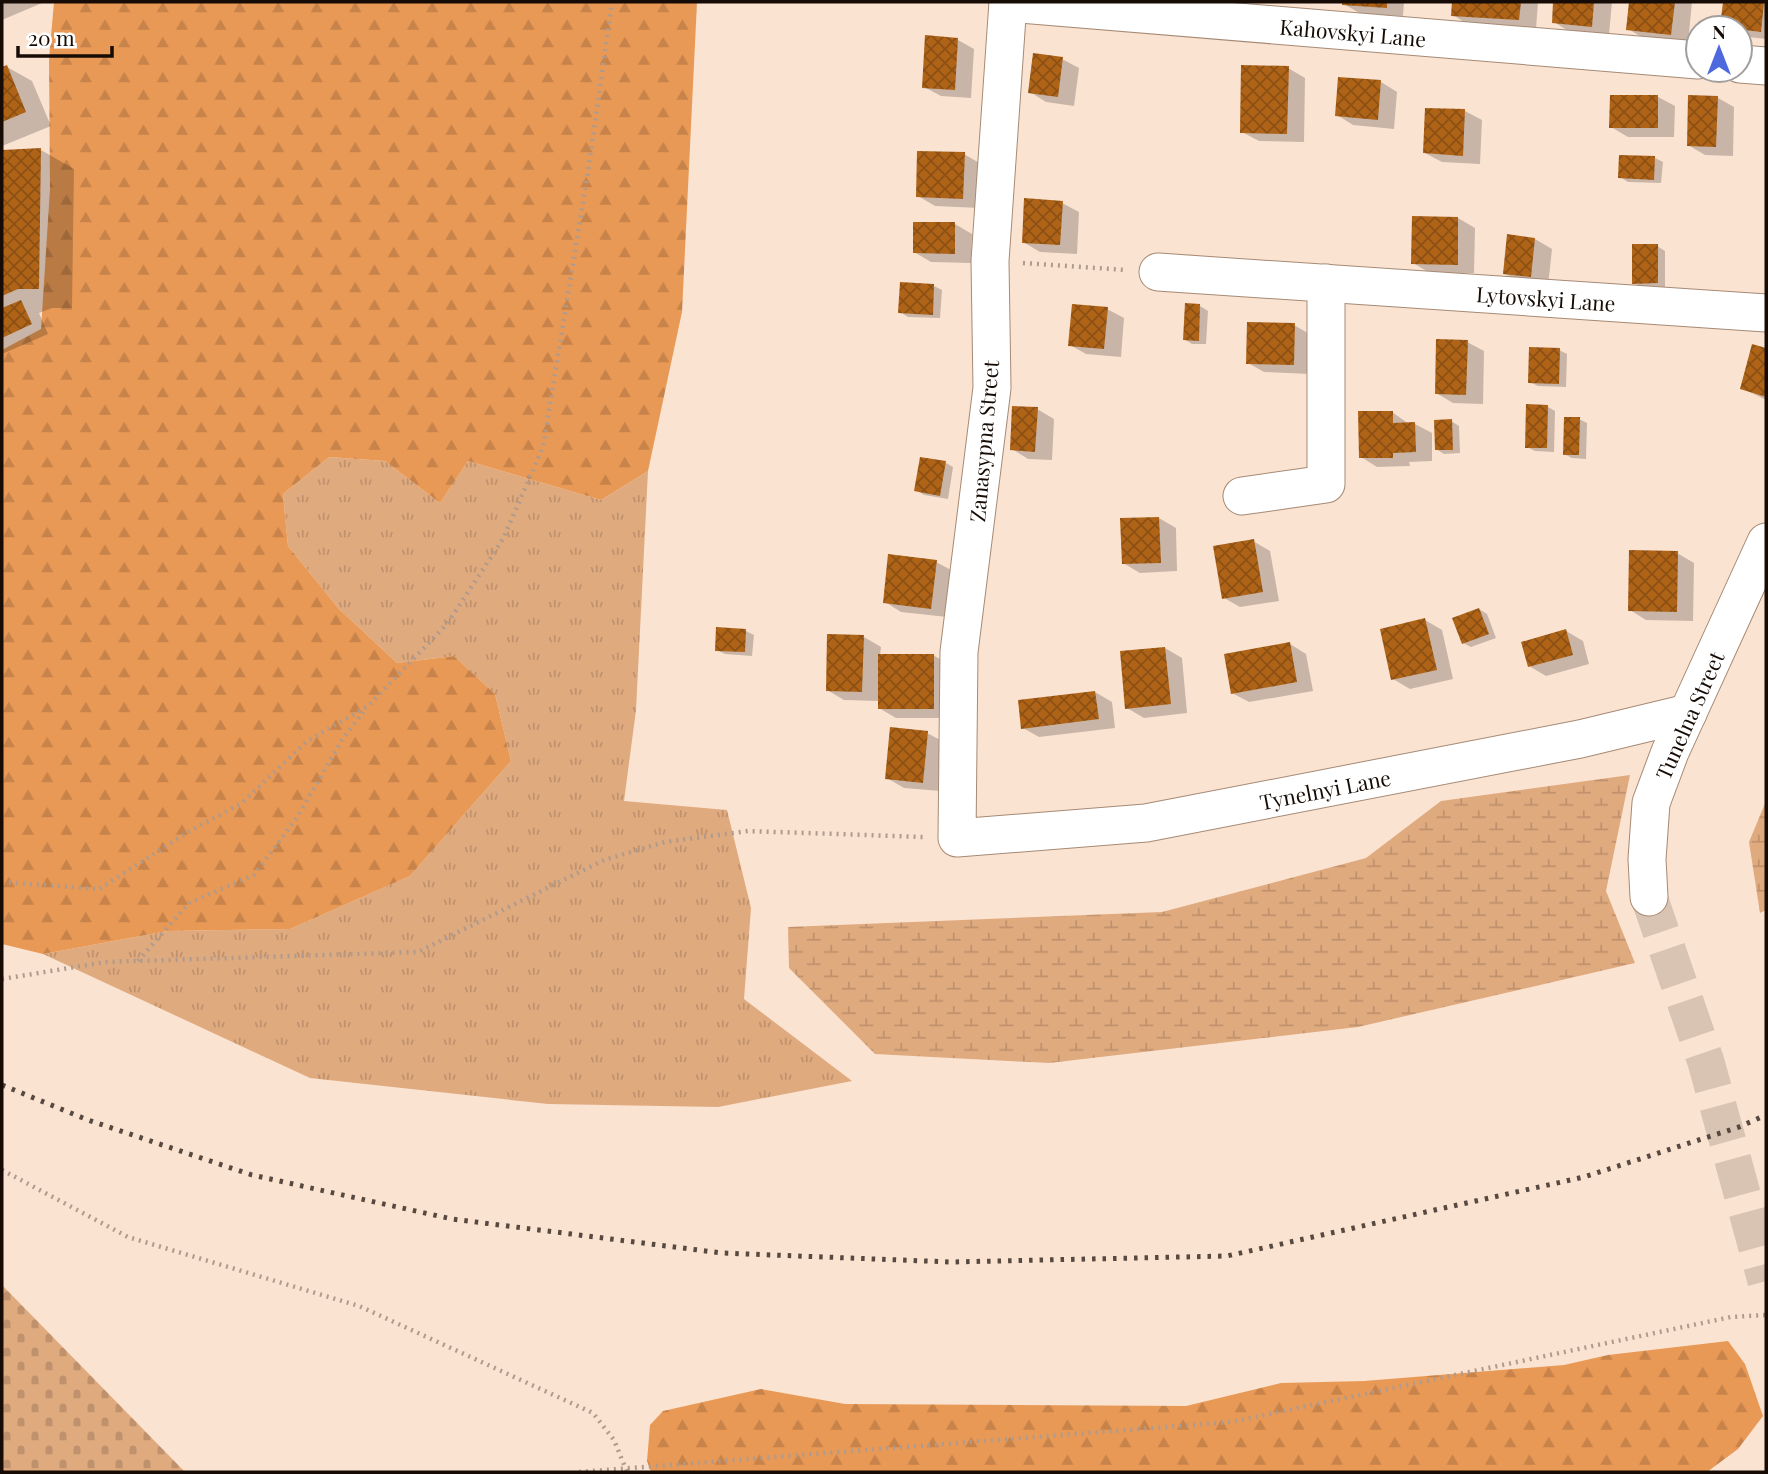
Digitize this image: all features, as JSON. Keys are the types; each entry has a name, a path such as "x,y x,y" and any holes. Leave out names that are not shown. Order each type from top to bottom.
{"street":[{"name":"Kahovskyi Lane","path":"1008,2 1684,59"},
{"name":"Zanasypna Street","path":"957,838 959,652 992,388 990,261 1008,2"},
{"name":"Lytovskyi Lane","path":"1158,272 1766,313"},
{"path":"1242,496 1326,484 1326,283"},
{"name":"Tunelna Street","path":"1649,897 1647,859 1651,803 1670,752 1766,542"},
{"name":"Tynelnyi Lane","path":"957,838 1146,823 1580,739 1688,713"}],"path":[{"path":"138,961 189,903 254,874 296,819 342,740 368,706 447,624 503,539 543,447 612,2"},
{"path":"990,261 1158,272"},
{"path":"2,882 99,889 188,832 242,803 306,742 368,706"},
{"path":"2,979 106,962 418,952 604,860 665,842 748,831 957,838"},
{"path":"2,1170 128,1237 359,1306 593,1413 614,1440 626,1470"},
{"path":"579,1472 1231,1422 1731,1317 1766,1315"}],"green space":[{"path":"54,2 697,2 682,312 648,471 601,500 468,461 440,503 385,461 329,457 283,494 288,546 339,609 397,663 454,656 495,694 511,761 410,876 290,929 168,931 43,954 2,944 2,350 41,329 50,189 49,59"},
{"path":"329,457 385,461 440,503 468,461 601,500 648,471 636,710 624,801 727,810 751,908 744,999 852,1081 718,1107 548,1104 310,1078 43,954 168,931 290,929 410,876 511,761 495,694 454,656 397,663 339,609 288,546 283,494"},
{"path":"1630,775 1606,891 1635,963 1358,1027 1049,1063 875,1054 789,968 788,927 1162,912 1366,858 1441,801"},
{"path":"1766,801 1766,910 1760,913 1749,842"},
{"path":"2,1285 185,1472 2,1472"},
{"path":"1728,1341 1745,1364 1763,1416 1738,1449 1707,1472 651,1472 647,1461 650,1425 663,1411 761,1389 845,1404 1186,1406 1281,1383 1364,1381 1564,1365 1608,1355"}],"building":[{"path":"1342,2 1387,2 1387,8 1342,5"},
{"path":"1452,2 1521,2 1519,20 1451,16"},
{"path":"1553,2 1594,2 1592,27 1552,23"},
{"path":"1629,2 1675,2 1671,35 1626,30"},
{"path":"1723,2 1764,2 1761,32 1754,31 1754,14 1722,14"},
{"path":"925,35 958,38 955,90 922,88"},
{"path":"1033,53 1063,57 1058,97 1028,93"},
{"path":"7,65 26,112 2,122 2,67"},
{"path":"1241,65 1289,66 1287,134 1240,133"},
{"path":"1338,77 1381,80 1378,120 1335,116"},
{"path":"1610,95 1658,95 1658,128 1609,128"},
{"path":"1688,95 1718,96 1716,147 1687,146"},
{"path":"1425,108 1465,109 1463,156 1423,153"},
{"path":"41,148 39,289 18,289 2,296 2,150"},
{"path":"917,151 965,152 963,199 916,197"},
{"path":"1619,155 1655,156 1654,180 1618,178"},
{"path":"1024,198 1063,201 1060,245 1022,243"},
{"path":"1412,216 1458,217 1458,265 1411,264"},
{"path":"913,222 955,222 955,254 913,253"},
{"path":"1507,234 1535,238 1531,277 1503,274"},
{"path":"1632,244 1658,244 1658,283 1632,284"},
{"path":"900,282 934,284 933,315 898,313"},
{"path":"21,300 32,324 2,338 2,308"},
{"path":"1185,303 1200,304 1199,341 1183,340"},
{"path":"1072,304 1108,307 1104,349 1068,346"},
{"path":"1247,322 1295,323 1294,365 1246,364"},
{"path":"1436,339 1468,340 1466,395 1435,394"},
{"path":"1752,344 1766,348 1766,397 1740,389"},
{"path":"1529,347 1560,348 1559,384 1528,383"},
{"path":"1526,404 1548,405 1547,448 1525,448"},
{"path":"1012,406 1038,407 1035,452 1010,450"},
{"path":"1358,411 1393,411 1393,423 1415,422 1416,452 1393,453 1393,458 1359,458"},
{"path":"1564,417 1580,417 1579,455 1563,455"},
{"path":"1452,419 1453,450 1435,450 1434,420"},
{"path":"920,457 946,461 940,496 914,491"},
{"path":"1159,517 1161,563 1122,564 1120,518"},
{"path":"1254,539 1263,592 1222,599 1213,546"},
{"path":"1629,550 1678,551 1677,612 1628,611"},
{"path":"888,554 937,560 931,609 883,603"},
{"path":"1479,608 1489,634 1462,644 1452,618"},
{"path":"1425,618 1437,670 1391,680 1380,629"},
{"path":"716,627 746,629 745,652 715,651"},
{"path":"1566,629 1573,655 1528,667 1521,642"},
{"path":"827,634 864,635 862,692 826,691"},
{"path":"1290,642 1297,682 1231,694 1224,654"},
{"path":"1165,647 1171,704 1125,709 1120,651"},
{"path":"878,654 934,654 934,709 878,709"},
{"path":"1095,691 1099,719 1021,729 1018,700"},
{"path":"890,727 928,731 923,783 885,779"}],"tunnel":[{"path":"1649,897 1706,1062 1766,1281"}],"railway":[{"path":"2,1085 88,1120 252,1175 452,1219 722,1253 951,1262 1227,1256 1584,1177 1739,1127 1766,1115"}]}
